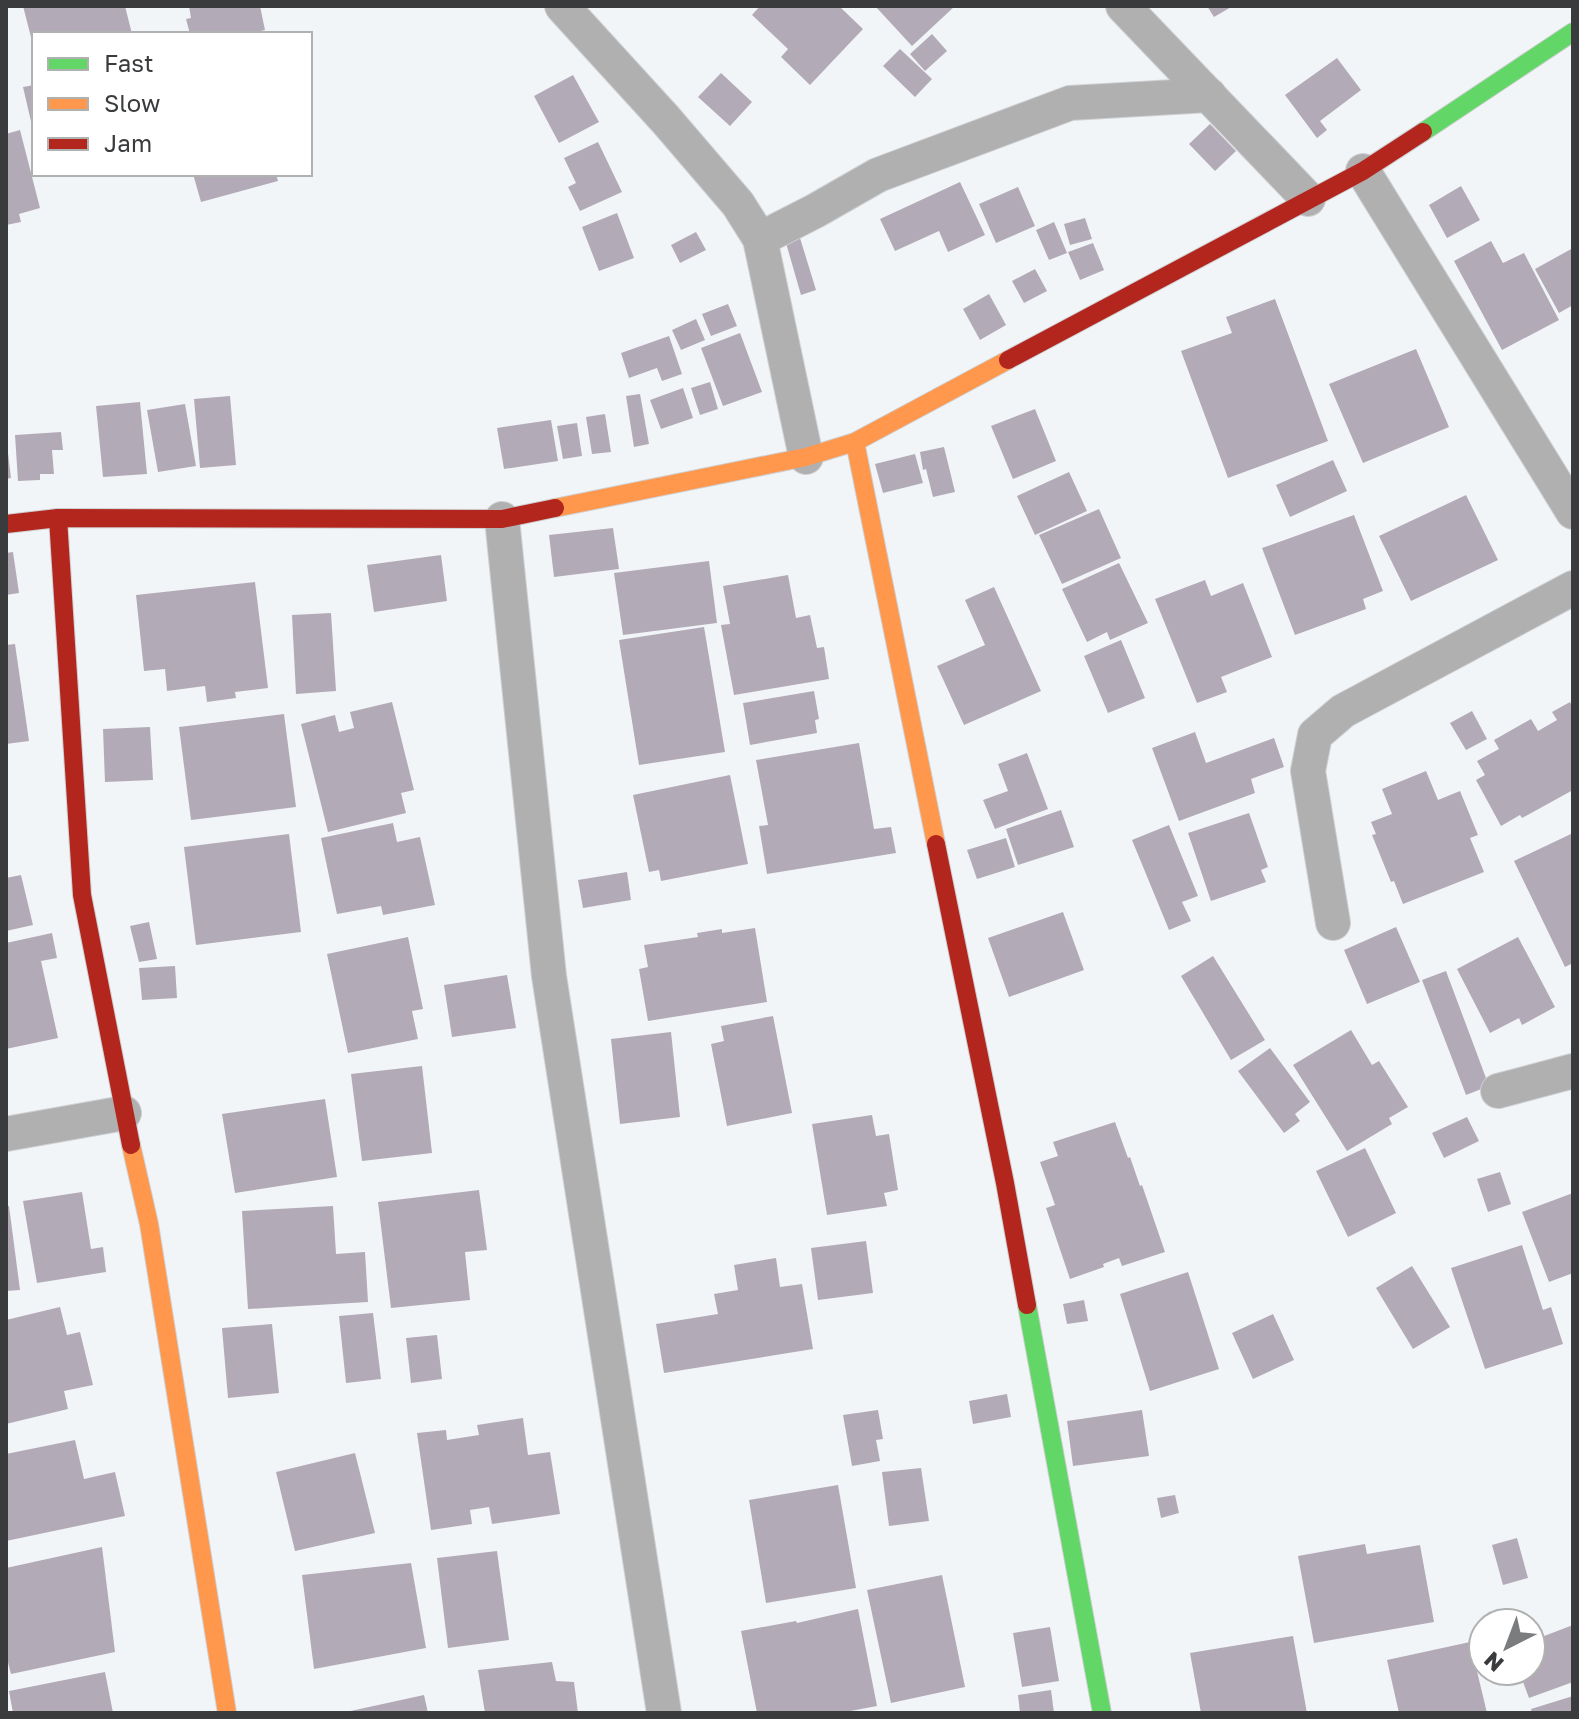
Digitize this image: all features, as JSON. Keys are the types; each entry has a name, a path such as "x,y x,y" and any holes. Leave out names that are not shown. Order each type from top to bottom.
{"street":[{"path":"562,6 738,204 760,239 806,457"},
{"path":"1123,6 1308,199"},
{"path":"6,524 58,518 502,519 806,457 855,442 1363,171 1573,32"},
{"path":"760,239 878,175 1070,103 1209,95"},
{"path":"1363,171 1573,512"},
{"path":"855,442 1005,1183 1102,1713"},
{"path":"58,518 82,895 149,1224 227,1713"},
{"path":"502,519 549,976 664,1713"},
{"path":"1333,923 1308,771 1315,735 1343,711 1573,588"},
{"path":"1498,1091 1573,1071"},
{"path":"6,1134 124,1113"}],"building":[{"path":"23,6 125,6 132,32 32,32 32,41"},
{"path":"189,6 260,6 265,30 189,32 186,19 191,18"},
{"path":"760,6 839,6 863,29 810,85 781,57 788,49 752,15"},
{"path":"875,6 955,6 912,46"},
{"path":"1207,6 1233,6 1214,17"},
{"path":"932,34 947,51 925,71 910,54"},
{"path":"900,49 932,79 915,97 883,66"},
{"path":"1337,58 1361,90 1320,121 1327,130 1317,138 1285,95"},
{"path":"721,73 752,102 730,126 698,97"},
{"path":"573,75 599,122 559,143 534,96"},
{"path":"32,85 32,126 23,87"},
{"path":"1210,124 1236,151 1215,171 1189,144"},
{"path":"20,130 40,208 19,214 21,222 6,225 6,134"},
{"path":"598,142 622,192 580,211 568,187 576,183 564,158"},
{"path":"194,176 277,176 278,181 201,202"},
{"path":"960,182 985,235 948,252 939,231 895,251 880,219"},
{"path":"1461,186 1480,220 1447,238 1429,205"},
{"path":"1018,187 1035,226 996,243 979,204"},
{"path":"617,213 634,258 599,271 582,227"},
{"path":"1085,218 1092,239 1070,245 1064,224"},
{"path":"1054,222 1067,253 1049,260 1036,230"},
{"path":"696,232 706,250 680,263 671,245"},
{"path":"800,238 816,290 801,295 786,243"},
{"path":"1491,241 1503,263 1524,253 1559,320 1502,350 1454,261"},
{"path":"1093,243 1104,270 1080,280 1068,252"},
{"path":"1573,248 1573,305 1559,313 1535,269"},
{"path":"1035,269 1047,291 1024,303 1012,281"},
{"path":"989,294 1006,325 980,340 963,309"},
{"path":"1275,299 1328,441 1228,478 1181,351 1232,333 1226,317"},
{"path":"728,304 737,326 711,336 702,314"},
{"path":"696,319 705,340 681,350 672,330"},
{"path":"740,333 762,392 723,406 701,348"},
{"path":"669,336 682,374 662,381 657,368 629,378 621,353"},
{"path":"1416,349 1449,427 1363,463 1329,384"},
{"path":"710,382 718,409 700,415 691,388"},
{"path":"683,388 693,418 661,429 650,400"},
{"path":"640,394 649,444 634,447 626,396"},
{"path":"230,396 236,465 200,468 194,399"},
{"path":"140,402 147,474 103,477 96,406"},
{"path":"185,404 196,466 158,472 147,410"},
{"path":"1035,409 1056,461 1013,479 991,426"},
{"path":"605,414 611,452 592,454 586,417"},
{"path":"551,420 558,461 504,469 497,428"},
{"path":"577,423 582,456 563,459 557,426"},
{"path":"61,432 63,450 52,450 54,474 40,474 40,480 18,481 15,435"},
{"path":"944,447 955,492 933,497 920,452"},
{"path":"6,453 11,478 6,479"},
{"path":"915,454 923,483 883,493 875,464"},
{"path":"1333,460 1347,491 1290,517 1276,485"},
{"path":"1069,472 1087,511 1035,535 1017,496"},
{"path":"1466,495 1498,560 1411,601 1379,536"},
{"path":"1099,509 1121,558 1062,584 1039,535"},
{"path":"1354,515 1383,591 1363,599 1366,609 1295,635 1262,548"},
{"path":"613,528 619,569 554,577 549,535"},
{"path":"13,552 19,593 6,595 6,553"},
{"path":"441,555 447,601 374,612 367,565"},
{"path":"709,561 717,623 623,635 614,573"},
{"path":"1119,563 1148,623 1110,640 1107,632 1087,642 1062,589"},
{"path":"788,575 796,618 810,615 817,648 824,647 829,679 734,695 721,625 730,624 723,586"},
{"path":"1205,580 1211,596 1243,583 1272,657 1221,677 1227,692 1197,703 1155,599"},
{"path":"255,582 268,688 235,692 236,698 207,702 205,686 167,691 165,669 144,671 136,595"},
{"path":"994,587 1041,691 964,725 937,666 985,645 965,600"},
{"path":"331,613 336,691 296,694 292,615"},
{"path":"704,627 725,752 639,765 619,640"},
{"path":"1121,640 1145,698 1108,713 1084,656"},
{"path":"15,644 29,741 6,744 6,645"},
{"path":"814,691 819,719 815,720 817,733 750,745 743,703"},
{"path":"392,702 414,790 401,793 406,813 328,832 301,724 335,715 339,732 354,728 350,712"},
{"path":"1570,702 1573,708 1573,790 1501,826 1476,780 1485,775 1477,761 1499,749 1494,740 1531,719 1538,731 1557,720 1552,712"},
{"path":"1472,711 1487,739 1466,750 1450,723"},
{"path":"284,714 296,807 191,820 179,727"},
{"path":"150,727 153,780 105,782 103,729"},
{"path":"1195,732 1206,763 1274,738 1284,767 1251,779 1255,793 1179,821 1152,748"},
{"path":"859,743 874,829 891,827 896,853 767,874 759,826 768,825 756,760"},
{"path":"1027,753 1048,809 995,829 983,800 1008,791 998,764"},
{"path":"1426,771 1438,800 1460,791 1478,835 1470,838 1484,872 1403,904 1372,835 1376,834 1371,822 1392,814 1382,789"},
{"path":"730,775 748,864 661,881 659,870 649,872 633,795"},
{"path":"1061,810 1074,847 1018,865 1006,829"},
{"path":"1249,813 1268,867 1261,870 1266,882 1211,901 1188,833"},
{"path":"393,823 397,842 420,837 435,905 383,915 381,906 337,914 321,838"},
{"path":"1169,825 1198,896 1182,902 1191,921 1169,930 1132,840"},
{"path":"1573,833 1573,963 1565,967 1514,861"},
{"path":"289,834 301,932 196,945 184,847"},
{"path":"1006,838 1015,867 977,879 967,850"},
{"path":"627,872 631,900 583,908 578,880"},
{"path":"21,875 33,925 6,931 6,878"},
{"path":"1063,912 1084,970 1009,997 988,938"},
{"path":"149,922 157,959 139,962 130,926"},
{"path":"1396,927 1420,982 1367,1004 1344,950"},
{"path":"755,928 767,1002 648,1021 639,969 648,967 644,945 698,937 697,933 722,929 722,933"},
{"path":"52,933 57,958 41,961 58,1038 6,1049 6,943"},
{"path":"408,937 423,1009 412,1011 418,1039 348,1053 327,954"},
{"path":"1518,937 1555,1007 1522,1025 1519,1018 1490,1033 1457,969"},
{"path":"1213,956 1265,1040 1231,1060 1181,976"},
{"path":"175,966 177,998 142,1000 139,968"},
{"path":"1446,971 1489,1086 1466,1095 1422,980"},
{"path":"507,975 516,1028 452,1037 444,985"},
{"path":"773,1016 792,1113 727,1126 711,1044 724,1041 721,1026"},
{"path":"1351,1030 1372,1065 1379,1061 1408,1107 1389,1118 1392,1124 1347,1151 1293,1065"},
{"path":"671,1032 680,1117 620,1124 611,1039"},
{"path":"1270,1048 1310,1102 1295,1114 1300,1121 1284,1133 1238,1071"},
{"path":"422,1066 432,1153 362,1161 351,1074"},
{"path":"325,1099 337,1177 235,1193 222,1114"},
{"path":"872,1115 876,1136 889,1134 898,1190 884,1193 887,1206 827,1215 812,1124"},
{"path":"1467,1117 1479,1141 1444,1158 1432,1133"},
{"path":"1115,1122 1142,1185 1165,1252 1122,1266 1119,1258 1070,1279 1046,1208 1055,1205 1040,1162 1058,1156 1053,1142"},
{"path":"1365,1148 1396,1213 1348,1237 1316,1171"},
{"path":"1500,1172 1511,1204 1488,1212 1477,1179"},
{"path":"479,1190 487,1250 465,1252 470,1300 391,1308 378,1202"},
{"path":"82,1192 91,1249 103,1247 106,1272 37,1283 23,1201"},
{"path":"1573,1193 1573,1273 1549,1282 1522,1212"},
{"path":"6,1206 9,1206 20,1290 6,1291"},
{"path":"333,1206 336,1254 365,1252 368,1302 248,1309 242,1211"},
{"path":"866,1241 873,1293 818,1300 811,1248"},
{"path":"1522,1245 1543,1310 1551,1307 1563,1344 1485,1369 1451,1268"},
{"path":"776,1258 780,1287 802,1284 813,1349 664,1373 656,1324 718,1314 714,1294 738,1290 734,1265"},
{"path":"1412,1266 1450,1327 1413,1349 1376,1288"},
{"path":"1188,1272 1219,1369 1150,1391 1120,1294"},
{"path":"1084,1300 1088,1321 1067,1324 1063,1304"},
{"path":"60,1307 67,1335 80,1332 93,1385 64,1391 68,1409 6,1424 6,1320"},
{"path":"373,1313 381,1379 346,1383 339,1316"},
{"path":"1273,1314 1294,1360 1253,1379 1232,1333"},
{"path":"272,1324 279,1393 228,1398 222,1328"},
{"path":"437,1335 442,1379 411,1383 406,1338"},
{"path":"1007,1394 1011,1417 973,1424 969,1401"},
{"path":"878,1410 883,1439 876,1440 880,1461 852,1466 843,1415"},
{"path":"1142,1410 1149,1456 1073,1466 1067,1421"},
{"path":"523,1418 528,1455 550,1452 560,1514 492,1524 489,1507 470,1510 472,1524 431,1530 417,1433 446,1430 447,1440 479,1435 477,1425"},
{"path":"75,1440 84,1479 115,1472 125,1516 6,1541 6,1454"},
{"path":"355,1453 375,1533 295,1551 276,1472"},
{"path":"921,1468 929,1521 889,1526 882,1472"},
{"path":"838,1485 856,1588 766,1603 749,1500"},
{"path":"1175,1495 1179,1513 1161,1518 1157,1498"},
{"path":"1517,1538 1528,1578 1503,1585 1492,1545"},
{"path":"1365,1544 1367,1554 1420,1545 1434,1622 1314,1643 1298,1556"},
{"path":"102,1547 115,1652 11,1674 6,1655 6,1568"},
{"path":"497,1551 509,1640 448,1648 437,1558"},
{"path":"411,1563 426,1648 314,1669 302,1575"},
{"path":"942,1575 965,1687 891,1703 867,1590"},
{"path":"858,1609 877,1706 840,1713 757,1713 741,1631 797,1623"},
{"path":"1573,1625 1573,1682 1529,1698 1525,1687 1547,1687 1547,1635"},
{"path":"1050,1627 1059,1681 1022,1687 1013,1633"},
{"path":"1293,1636 1307,1713 1201,1713 1190,1653"},
{"path":"1467,1643 1467,1687 1481,1687 1487,1713 1399,1713 1387,1660"},
{"path":"552,1662 556,1681 574,1682 578,1713 485,1713 478,1670"},
{"path":"105,1672 113,1713 13,1713 9,1691"},
{"path":"1051,1690 1054,1713 1020,1713 1018,1695"},
{"path":"424,1695 428,1713 346,1713 346,1712"},
{"path":"1573,1696 1573,1713 1532,1713 1531,1709"}],"traffic: fast":[{"path":"1423,132 1573,32"},
{"path":"1027,1305 1102,1713"}],"traffic: slow":[{"path":"555,508 806,457 855,442 1008,360"},
{"path":"855,442 936,844"},
{"path":"131,1145 149,1224 227,1713"}],"traffic: jam":[{"path":"1008,360 1363,171 1423,132"},
{"path":"6,524 58,518 502,519 555,508"},
{"path":"58,518 82,895 131,1145"},
{"path":"936,844 1027,1305"}]}
